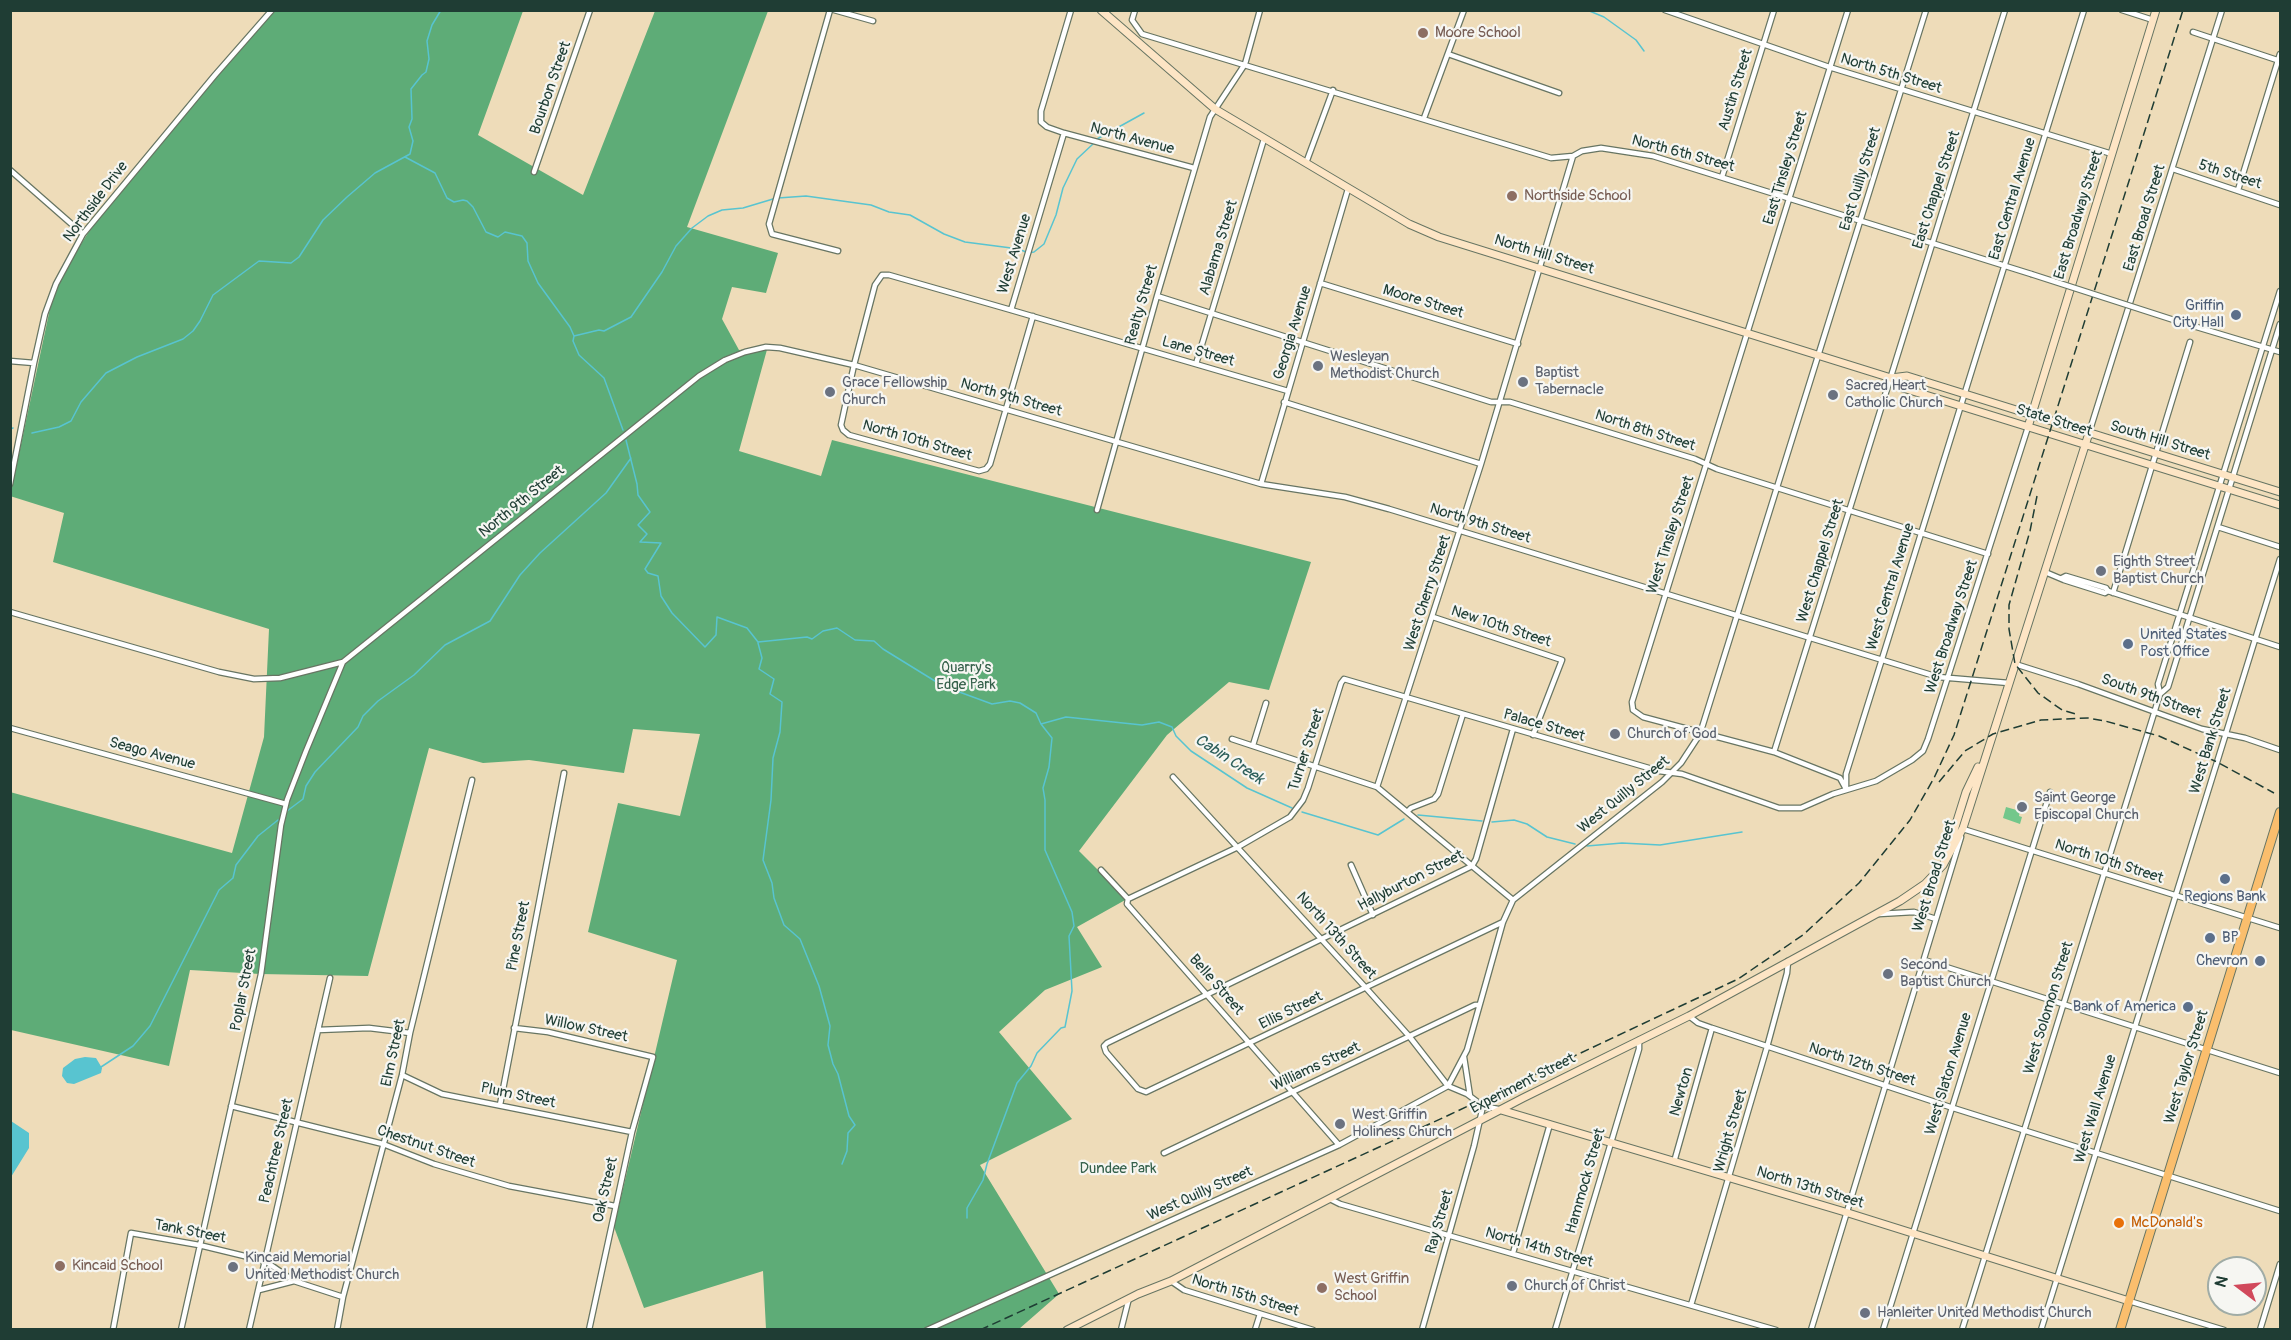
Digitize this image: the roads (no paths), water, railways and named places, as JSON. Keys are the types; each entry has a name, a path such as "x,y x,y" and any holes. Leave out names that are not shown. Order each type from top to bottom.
{"main road":[{"name":"North Hill Street","path":"1101,10 1215,109 1409,224 1439,237 1891,378 1907,376 2032,414"},
{"name":"East Broadway Street","path":"2028,427 2156,10"},
{"name":"State Street","path":"1891,378 1903,388 2280,505"},
{"name":"South Hill Street","path":"2032,414 2280,492"},
{"name":"West Broad Street","path":"1964,828 2089,433"},
{"path":"1943,865 1966,792 1991,741"},
{"name":"West Taylor Street","path":"2120,1329 2280,813"},
{"name":"Experiment Street","path":"1067,1329 1129,1298 1171,1281 1481,1120 1689,1016 1900,901 1925,885 1943,865 1964,828"},
{"name":"North 13th Street","path":"1501,1110 1845,1212 2129,1301"}],"street":[{"name":"Northside Drive","path":"10,484 45,314 56,284 83,234 219,70 272,10"},
{"name":"Bourbon Street","path":"534,172 590,10"},
{"path":"838,251 772,234 769,224 832,10 873,21"},
{"name":"North Avenue","path":"1071,10 1041,111 1041,122 1047,127 1064,133 1194,168"},
{"name":"North 6th Street","path":"1135,10 1132,20 1142,34 1333,90 1551,158 1573,156 1582,151 1601,148 1653,156 2280,352"},
{"name":"Realty Street","path":"1097,510 1194,168 1215,109 1245,64 1260,10"},
{"path":"1424,118 1464,10"},
{"name":"North 5th Street","path":"1665,10 1829,67 2112,154"},
{"name":"Austin Street","path":"1722,177 1774,10"},
{"name":"East Tinsley Street","path":"1747,332 1848,10"},
{"name":"East Quilly Street","path":"1819,355 1926,10"},
{"name":"East Chappel Street","path":"1891,378 2005,10"},
{"name":"East Central Avenue","path":"1965,394 2084,10"},
{"path":"2122,10 2153,20"},
{"name":"East Broad Street","path":"2089,433 2222,10"},
{"path":"2193,32 2280,60"},
{"path":"1448,54 1560,93"},
{"path":"2238,190 2280,54"},
{"path":"1306,163 1333,90"},
{"name":"West Avenue","path":"1033,316 1011,310 1064,133"},
{"name":"Alabama Street","path":"1196,364 1264,139"},
{"name":"West Cherry Street","path":"1377,787 1461,530 1573,156"},
{"name":"5th Street","path":"2173,169 2280,205"},
{"path":"10,171 83,234"},
{"name":"Georgia Avenue","path":"1261,484 1348,189"},
{"path":"854,365 875,285 882,275 890,275 1011,310"},
{"name":"Moore Street","path":"1320,283 1518,344"},
{"name":"West Solomon Street","path":"2160,694 2158,684 2280,291"},
{"name":"North 8th Street","path":"1157,296 1491,402 1510,402 1695,459 1777,488 1988,554"},
{"path":"1006,409 1033,316"},
{"name":"Lane Street","path":"1033,316 1288,391"},
{"name":"West Solomon Street","path":"1962,1329 2103,872 2154,711 2160,694 2168,687 2280,324"},
{"name":"West Tinsley Street","path":"1700,734 1643,717 1633,710 1632,702 1747,332"},
{"path":"2110,592 2190,342"},
{"name":"North 9th Street","path":"10,612 219,672 254,679 280,678 343,662 699,376 725,360 766,347 780,348 854,365 1261,484 1345,497 1461,530 1938,677 1948,678"},
{"name":"West Quilly Street","path":"927,1329 1339,1145 1448,1086 1464,1056 1503,922 1513,900 1670,773 1690,751 1700,734 1819,355"},
{"path":"10,361 34,363"},
{"name":"North 10th Street","path":"854,365 841,425 849,435 979,471 986,469 990,464 1006,409"},
{"name":"West Chappel Street","path":"1774,752 1891,378"},
{"name":"West Central Avenue","path":"1846,789 1846,774 1965,394"},
{"path":"1284,402 1481,464"},
{"name":"West Broadway Street","path":"1846,789 1876,781 1923,751 2028,427"},
{"path":"2218,527 2280,547"},
{"name":"West Bank Street","path":"2175,896 2280,559"},
{"path":"2045,572 2104,593 2110,592 2280,647"},
{"name":"New 10th Street","path":"1433,618 1562,660 1533,735"},
{"name":"Poplar Street","path":"181,1329 261,974 277,845 286,804 343,662"},
{"name":"South 9th Street","path":"2015,664 2202,729 2280,750"},
{"path":"1948,678 2009,683"},
{"name":"Turner Street","path":"1128,899 1238,847 1290,817 1297,810 1308,788 1344,679 1407,696"},
{"name":"Palace Street","path":"1407,696 1533,735 1670,773 1682,774 1779,808 1801,808 1846,789"},
{"path":"1253,745 1266,703"},
{"path":"1407,812 1411,808 1434,799 1438,794 1463,714"},
{"name":"Seago Avenue","path":"10,728 286,804"},
{"name":"Hallyburton Street","path":"1104,1046 1472,866 1476,860 1513,729"},
{"path":"1700,734 1774,752 1840,778 1846,789"},
{"path":"1232,738 1377,787 1513,900"},
{"name":"Pine Street","path":"500,1105 564,772"},
{"name":"North 13th Street","path":"1173,777 1409,1036 1448,1086 1470,1096 1483,1106 1501,1110"},
{"name":"Elm Street","path":"337,1329 343,1297 402,1075 410,1033 472,780"},
{"name":"West Slaton Avenue","path":"1883,1329 1950,1107 2050,792"},
{"name":"North 10th Street","path":"1964,828 2280,928"},
{"name":"West Broad Street","path":"1811,1329 1964,828"},
{"path":"1351,865 1373,915"},
{"name":"Belle Street","path":"1101,870 1128,899 1128,904 1339,1145"},
{"name":"West Wall Avenue","path":"2041,1329 2175,896"},
{"path":"1900,901 1914,912"},
{"path":"1873,914 1914,912 1936,919"},
{"name":"Ellis Street","path":"1104,1046 1106,1052 1138,1089 1146,1092 1503,922"},
{"path":"1923,960 2280,1073"},
{"name":"Wright Street","path":"1691,1305 1767,1047 1787,973 1788,961"},
{"name":"Peachtree Street","path":"249,1329 330,978"},
{"name":"Williams Street","path":"1164,1153 1479,1005"},
{"name":"North 12th Street","path":"1689,1016 1698,1023 1767,1047 2280,1211"},
{"path":"318,1030 369,1028 410,1033"},
{"name":"Willow Street","path":"514,1028 548,1032 653,1057"},
{"name":"Newton","path":"1674,1161 1712,1028"},
{"name":"Hammock Street","path":"1555,1329 1639,1048 1639,1040"},
{"name":"West Quilly Street","path":"1464,1056 1470,1096"},
{"name":"Oak Street","path":"589,1329 632,1132 653,1057"},
{"name":"Plum Street","path":"402,1075 442,1094 632,1132"},
{"name":"Chestnut Street","path":"231,1106 383,1143 434,1164 509,1186 615,1206"},
{"path":"1481,1120 1483,1106"},
{"name":"Ray Street","path":"1422,1329 1481,1120"},
{"path":"1513,1253 1550,1124"},
{"name":"North 14th Street","path":"1330,1199 1340,1204 1776,1329"},
{"name":"Tank Street","path":"113,1329 131,1233 199,1245 265,1261 294,1281 343,1297"},
{"path":"2260,1329 2280,1264"},
{"path":"259,1290 294,1281"},
{"name":"North 15th Street","path":"1171,1281 1184,1290 1313,1329"},
{"path":"1121,1329 1129,1298"},
{"path":"2129,1301 2224,1329"},
{"path":"1255,1329 1260,1314"}],"water":[{"path":"96,1058 102,1068 101,1073 74,1084 67,1083 62,1076 63,1068 75,1059"},
{"path":"11,1121 29,1133 29,1148 11,1177"}],"waterway":[{"path":"32,433 59,427 71,421 81,402 106,373 137,357 183,339 200,321 213,295 259,261 291,263 299,257 323,220 347,197 375,173 410,154 413,141 409,127 412,119 411,89 426,72 429,59 427,41 432,25 441,10"},
{"path":"1587,10 1604,17 1636,40 1644,51"},
{"path":"1097,139 1144,113"},
{"path":"778,198 806,196 871,205 889,212 910,215 944,234 965,242 1019,249 1028,253 1034,252 1044,244 1056,215 1063,188 1077,159 1094,143"},
{"name":"Cabin Creek","path":"405,157 435,173 447,198 454,202 467,201 473,207 486,232 498,237 505,232 522,236 527,243 528,261 538,283 570,327 579,355 604,378 623,430"},
{"path":"574,336 599,330 604,331 631,317 662,272 676,246 692,228 708,216 722,210 743,208 773,199"},
{"name":"Cabin Creek","path":"626,440 638,495 650,512 638,525 647,534 640,542 661,543 645,569 648,573 658,576 661,596 672,613 705,647 716,635 717,617 747,628 758,642"},
{"path":"287,811 303,799 306,786 315,772 358,727 363,716 378,701 414,675 445,645 490,621 520,575 540,553 606,493 631,458"},
{"path":"758,642 807,637 812,639 823,631 837,628 855,640 874,641 943,686 992,704 1010,701 1020,703 1036,713 1052,738 1049,767 1043,788 1045,850 1072,912 1074,926 1069,936 1072,991 1065,1027 1061,1028 1037,1053 1031,1066 1017,1083 983,1180 967,1208 967,1218"},
{"path":"758,643 762,658 759,669 774,679 770,694 782,702 780,732 773,758 771,800 763,860 784,925 800,939 819,986 830,1026 828,1045 849,1116 855,1125 848,1133 847,1151 842,1164"},
{"name":"Cabin Creek","path":"1041,724 1066,717 1142,725 1159,722 1172,727 1176,736 1191,751 1247,788 1292,808"},
{"name":"Cabin Creek","path":"1302,812 1378,835 1404,819"},
{"name":"Cabin Creek","path":"1418,815 1482,821"},
{"path":"101,1067 133,1046 150,1026 219,890 233,878 236,865 258,836 278,820"},
{"name":"Cabin Creek","path":"1492,822 1514,820 1527,824 1547,837 1575,844"},
{"name":"Cabin Creek","path":"1587,846 1622,843 1660,845 1742,832"}],"railway":[{"path":"980,1330 1449,1115 1738,979 1803,935 1859,883 1910,820 1934,778 1954,735 2183,10"},
{"path":"2037,496 2030,531 2009,605 2009,629 2015,664 2038,693 2062,710 2079,715"},
{"path":"1939,782 1965,751 1993,734 2041,720 2088,718 2159,736 2217,762 2274,793"}],"place":[{"name":"Moore School","path":"1423,33"},
{"name":"Northside School","path":"1512,196"},
{"name":"Griffin City Hall","path":"2236,315"},
{"name":"Wesleyan Methodist Church","path":"1318,366"},
{"name":"Baptist Tabernacle","path":"1523,382"},
{"name":"Grace Fellowship Church","path":"830,392"},
{"name":"Sacred Heart Catholic Church","path":"1833,395"},
{"name":"Eighth Street Baptist Church","path":"2101,571"},
{"name":"United States Post Office","path":"2128,644"},
{"name":"Church of God","path":"1615,734"},
{"name":"Saint George Episcopal Church","path":"2022,807"},
{"name":"Regions Bank","path":"2225,879"},
{"name":"BP","path":"2210,938"},
{"name":"Chevron","path":"2260,961"},
{"name":"Second Baptist Church","path":"1888,974"},
{"name":"Bank of America","path":"2188,1007"},
{"name":"West Griffin Holiness Church","path":"1340,1124"},
{"name":"McDonald's","path":"2119,1223"},
{"name":"Kincaid School","path":"60,1266"},
{"name":"Kincaid Memorial United Methodist Church","path":"233,1267"},
{"name":"Church of Christ","path":"1512,1286"},
{"name":"West Griffin School","path":"1322,1288"},
{"name":"Hanleiter United Methodist Church","path":"1865,1313"}],"park label":[{"name":"Quarry's Edge Park","path":"966,676"},
{"name":"Dundee Park","path":"1118,1169"}]}
